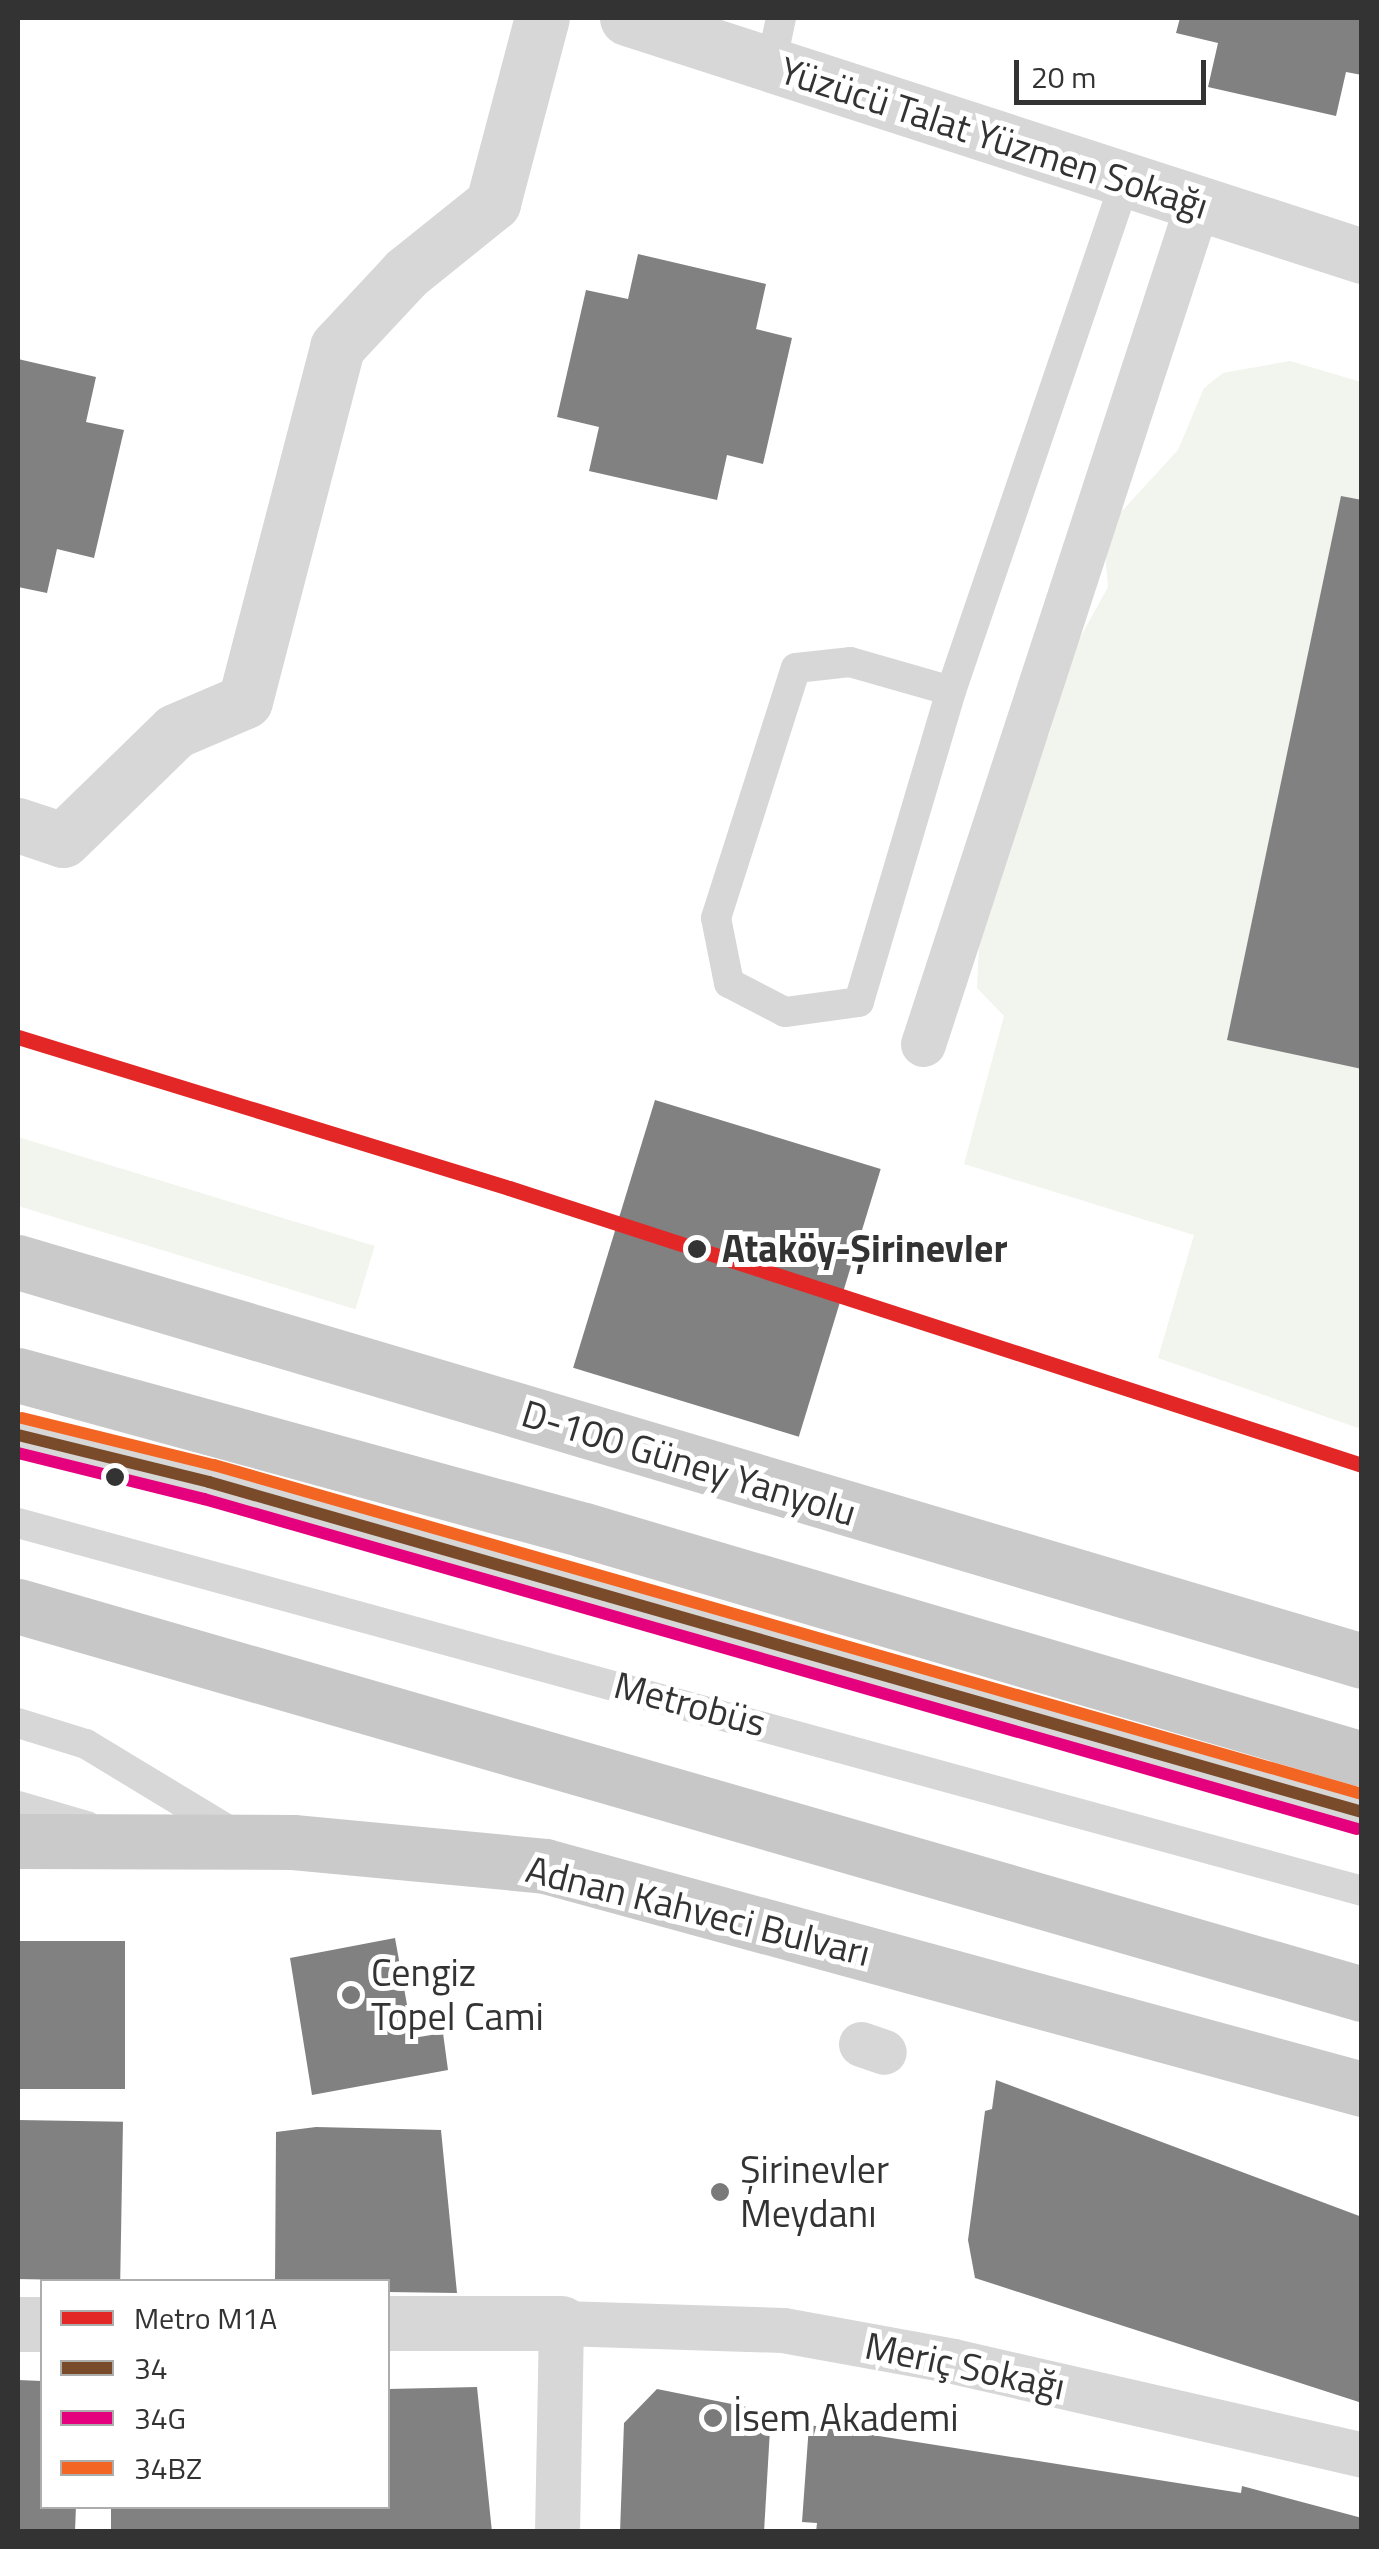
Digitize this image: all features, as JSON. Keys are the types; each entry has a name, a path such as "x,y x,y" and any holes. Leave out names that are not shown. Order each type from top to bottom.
{"highway":[{"path":"18,1375 584,1530 1362,1759"},
{"path":"18,1606 1362,1994"},
{"path":"18,1618 105,1630"}],"main road":[{"name":"D-100 Güney Yanyolu","path":"18,1262 1362,1661"},
{"name":"Adnan Kahveci Bulvarı","path":"18,1841 248,1842 544,1866 1362,2088"}],"street":[{"path":"18,825 63,840 175,731 245,701 338,348 406,273 493,202 542,18"},
{"name":"Yüzücü Talat Yüzmen Sokağı","path":"627,18 776,41 1125,182 1362,256"},
{"path":"923,1044 1197,205"},
{"path":"390,2323 562,2323 556,2532"},
{"name":"Meriç Sokağı","path":"562,2323 783,2330 954,2361 1362,2455"}],"lane":[{"path":"951,691 850,662 796,668 716,918 729,983 785,1012 859,1002 951,691 1125,182"},
{"path":"18,1435 228,1487 1362,1812"},
{"name":"Metrobüs","path":"18,1523 1362,1891"},
{"path":"18,1723 86,1744 248,1842"},
{"path":"18,1806 132,1841"}],"shaded area":[{"path":"1290,361 1361,382 1361,1429 1158,1358 1194,1235 964,1164 1004,1016 977,988 979,946 1020,779 1049,735 1075,647 1108,587 1105,552 1112,522 1178,450 1204,388 1223,373"},
{"path":"18,1137 375,1246 355,1309 18,1206"}],"building":[{"path":"1180,18 1362,18 1362,75 1346,72 1336,116 1208,87 1218,43 1176,33"},
{"path":"638,254 766,284 756,329 792,338 763,464 727,455 717,500 589,471 599,427 557,417 586,290 628,299"},
{"path":"18,359 96,377 86,422 124,430 94,558 57,549 47,593 18,587"},
{"path":"1341,496 1362,500 1362,1069 1227,1040"},
{"path":"655,1100 881,1169 799,1437 573,1368"},
{"name":"Cengiz Topel Cami","path":"395,1938 413,2038 443,2033 448,2070 312,2095 290,1958"},
{"path":"18,1941 125,1941 125,2089 18,2089"},
{"path":"996,2080 1362,2217 1362,2403 975,2278 968,2240 985,2111 992,2109"},
{"path":"18,2120 123,2122 120,2279 18,2279"},
{"path":"316,2127 441,2130 457,2293 390,2292 390,2279 275,2279 276,2132"},
{"path":"18,2380 40,2381 40,2509 76,2509 75,2532 18,2532"},
{"path":"477,2387 492,2532 111,2529 111,2509 390,2509 390,2389"},
{"path":"657,2389 771,2412 764,2532 620,2532 624,2423"},
{"path":"809,2425 1241,2493 1242,2486 1362,2518 1362,2532 816,2532 817,2523 802,2522"}],"metro line":[{"name":"M1A","path":"18,1037 509,1188 1362,1465"}],"transit line":[{"name":"34BZ","path":"22,1418 214,1465 1362,1794"},
{"name":"34","path":"18,1435 209,1482 1362,1812"},
{"name":"34G","path":"18,1453 204,1499 1357,1829"}],"place":[{"name":"Ataköy-Şirinevler","path":"697,1249"},
{"name":"Cengiz Topel Cami","path":"351,1995"},
{"name":"Şirinevler Meydanı","path":"720,2192"},
{"name":"İsem Akademi","path":"713,2418"}]}
